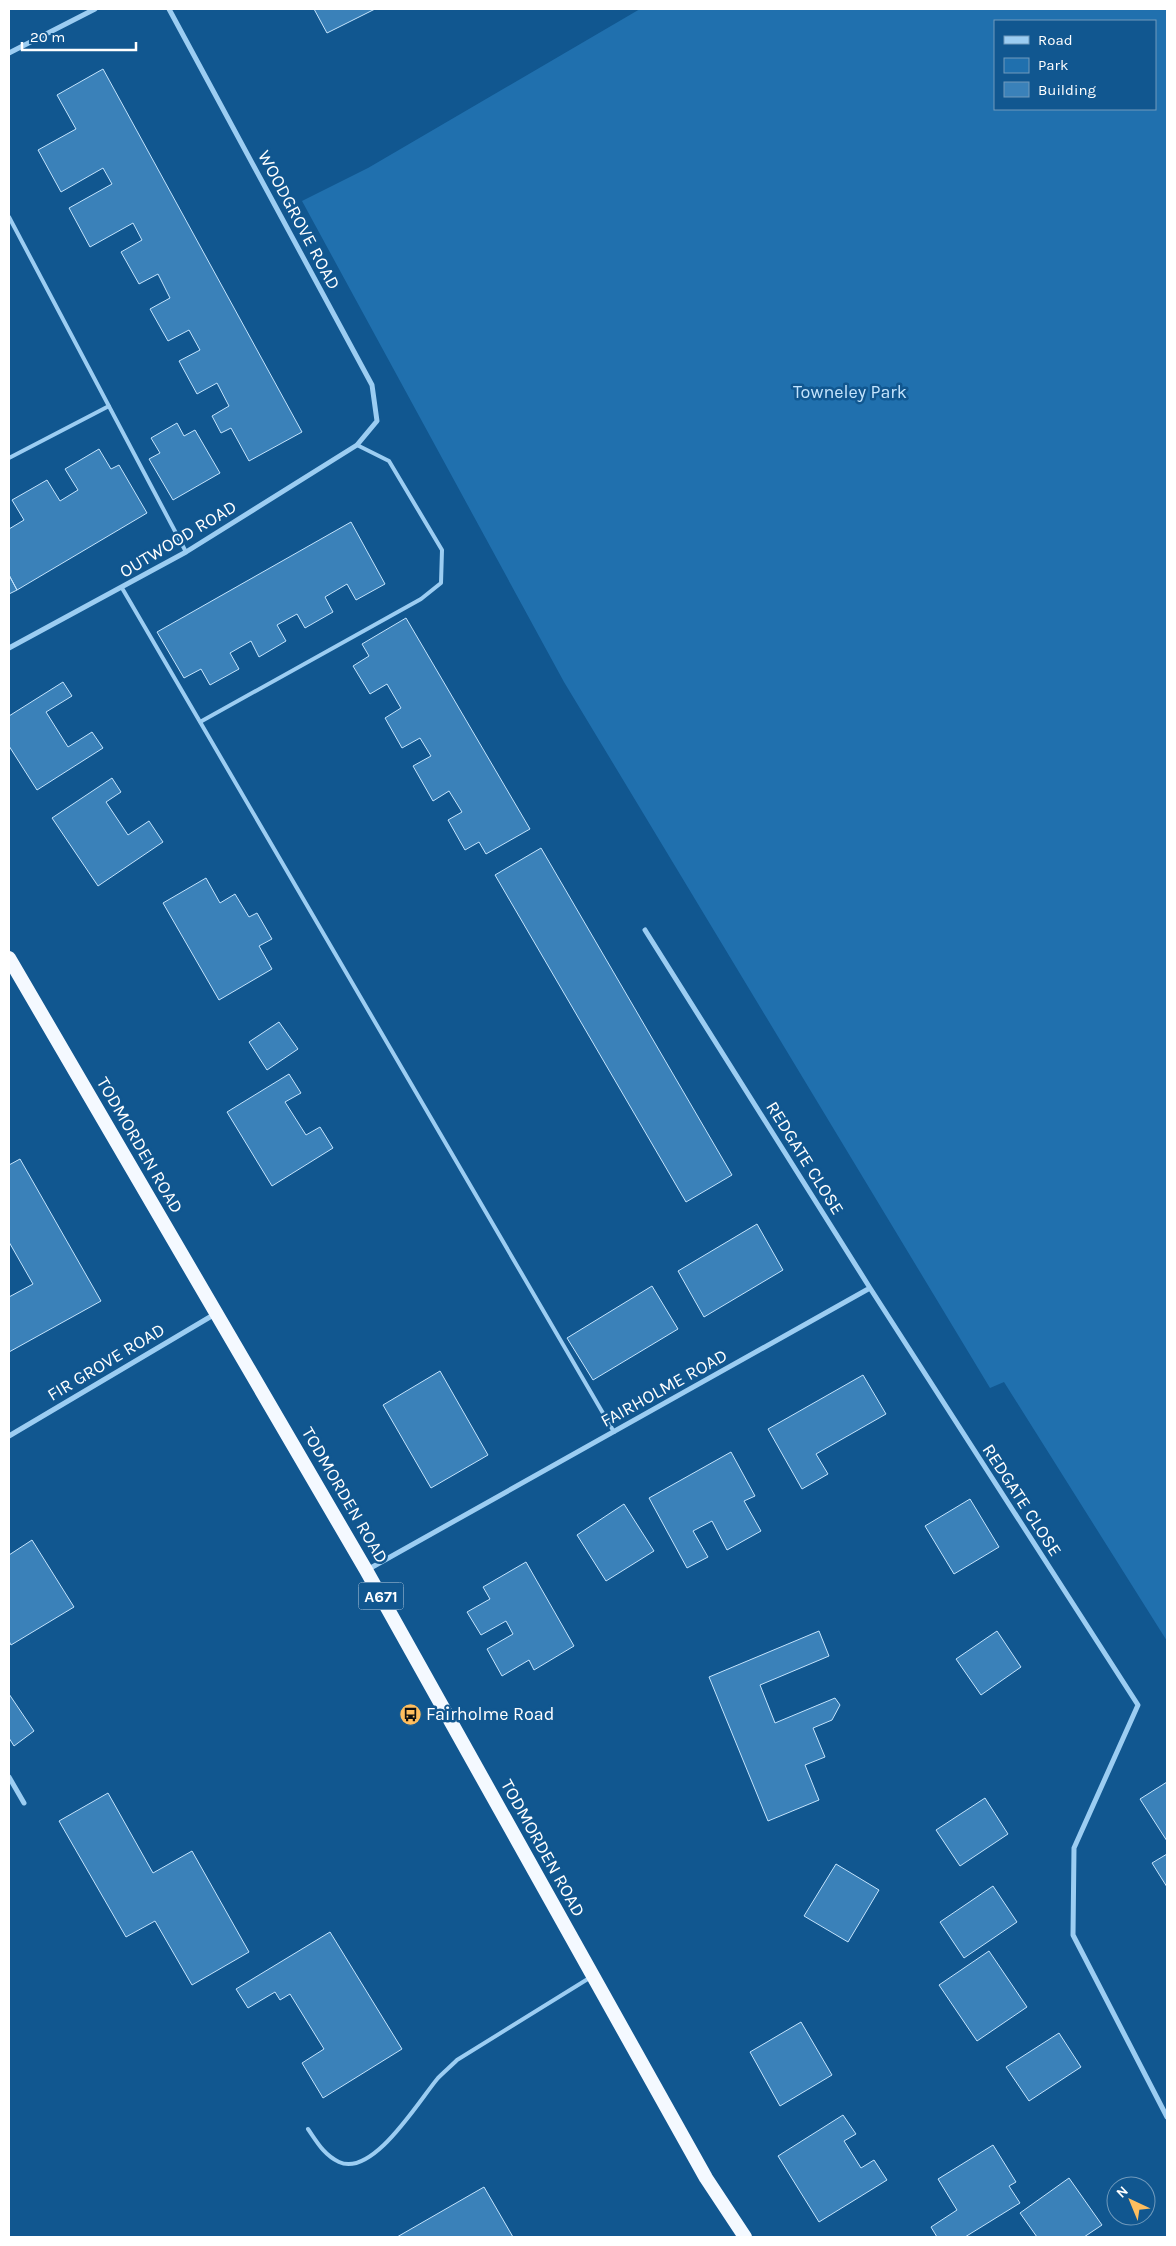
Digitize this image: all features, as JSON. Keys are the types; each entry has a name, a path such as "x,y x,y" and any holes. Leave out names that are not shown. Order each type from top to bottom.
{"highway":[{"name":"TODMORDEN ROAD","path":"9,958 366,1570 706,2178 745,2237"}],"street":[{"path":"9,53 95,9"},
{"name":"WOODGROVE ROAD","path":"170,9 372,385 377,421 357,445"},
{"name":"OUTWOOD ROAD","path":"9,648 186,552 357,445"},
{"name":"REDGATE CLOSE","path":"645,930 870,1288 1138,1705 1074,1848 1073,1935 1167,2117"},
{"name":"FAIRHOLME ROAD","path":"366,1570 870,1288"},
{"name":"FIR GROVE ROAD","path":"9,1436 217,1312"},
{"path":"9,1777 24,1802"}],"lane":[{"path":"9,216 11,224 186,552"},
{"path":"9,458 109,406"},
{"path":"200,722 421,598 441,583 442,550 389,461 357,445"},
{"path":"122,588 614,1432"},
{"path":"308,2129 324,2152 340,2163 355,2164 373,2153 401,2129 439,2077 458,2060 593,1976"}],"green space":[{"name":"Towneley Park","path":"640,9 1167,9 1167,1641 1004,1382 990,1388 564,682 302,201 368,168"}],"building":[{"path":"314,9 375,9 327,33"},
{"path":"103,69 302,432 249,461 231,428 221,433 212,416 229,406 217,383 197,394 179,361 200,350 189,330 168,341 150,309 170,298 158,274 139,284 121,252 142,240 133,223 90,247 69,208 112,184 103,168 61,192 38,150 76,129 57,95"},
{"path":"177,423 184,436 195,430 220,473 173,500 149,459 160,453 151,438"},
{"path":"99,449 111,469 119,465 147,513 17,590 9,575 9,529 24,520 12,500 47,480 60,501 78,490 65,469"},
{"path":"351,522 385,584 356,600 347,584 325,597 333,612 305,628 297,614 277,625 286,641 259,657 251,641 230,653 239,669 210,685 201,669 184,678 157,632"},
{"path":"9,575 17,590 9,594"},
{"path":"406,618 530,829 486,854 479,842 465,850 448,820 462,812 449,791 433,801 413,766 431,756 420,738 402,748 385,718 401,708 387,684 370,694 353,666 369,656 362,644"},
{"path":"63,682 72,696 46,712 68,747 92,732 103,748 37,790 9,746 9,716"},
{"path":"112,778 121,792 106,802 128,835 149,821 163,842 98,886 52,818"},
{"path":"541,848 732,1175 686,1202 495,875"},
{"path":"206,878 220,903 235,894 249,917 257,913 272,939 259,946 272,969 219,1000 163,903"},
{"path":"279,1022 298,1049 267,1070 249,1042"},
{"path":"289,1074 301,1093 285,1102 306,1135 320,1127 333,1148 272,1186 227,1112"},
{"path":"20,1159 101,1301 9,1352 9,1297 33,1284 9,1242 9,1165"},
{"path":"757,1224 783,1270 704,1317 678,1271"},
{"path":"652,1286 678,1329 593,1380 567,1338"},
{"path":"440,1371 488,1455 431,1488 383,1405"},
{"path":"863,1375 886,1414 816,1454 828,1474 802,1489 768,1429"},
{"path":"731,1452 755,1496 744,1501 761,1531 727,1550 712,1521 693,1531 708,1557 687,1568 649,1498"},
{"path":"970,1499 999,1547 954,1574 925,1526"},
{"path":"624,1504 654,1551 606,1581 577,1535"},
{"path":"32,1540 74,1607 11,1645 9,1641 9,1555"},
{"path":"526,1562 574,1646 534,1670 529,1660 502,1676 487,1649 513,1634 506,1621 481,1635 467,1612 490,1599 483,1587"},
{"path":"819,1631 829,1656 760,1685 775,1723 835,1698 840,1705 832,1720 813,1728 825,1757 805,1765 819,1800 768,1821 709,1677"},
{"path":"997,1631 1021,1667 981,1695 956,1659"},
{"path":"9,1694 34,1731 14,1746 9,1738"},
{"path":"1167,1782 1167,1841 1140,1799"},
{"path":"108,1793 153,1873 192,1851 249,1952 192,1985 155,1921 126,1937 59,1821"},
{"path":"985,1798 1008,1834 960,1866 936,1830"},
{"path":"1167,1854 1167,1887 1152,1863"},
{"path":"836,1864 879,1890 848,1942 804,1916"},
{"path":"993,1886 1017,1922 964,1958 940,1922"},
{"path":"330,1932 402,2049 323,2098 302,2063 324,2049 290,1994 280,2000 275,1992 248,2008 236,1989"},
{"path":"989,1951 1027,2007 977,2041 939,1985"},
{"path":"801,2022 832,2075 780,2106 750,2052"},
{"path":"1059,2033 1081,2067 1029,2101 1006,2067"},
{"path":"843,2115 856,2134 844,2141 861,2168 874,2160 887,2180 819,2222 778,2156"},
{"path":"993,2145 1016,2182 1009,2186 1020,2203 965,2237 937,2237 931,2227 957,2210 938,2179"},
{"path":"1069,2178 1102,2225 1084,2237 1037,2237 1020,2213"},
{"path":"484,2187 513,2237 397,2237"}],"place":[{"name":"Fairholme Road","path":"410,1714"}]}
